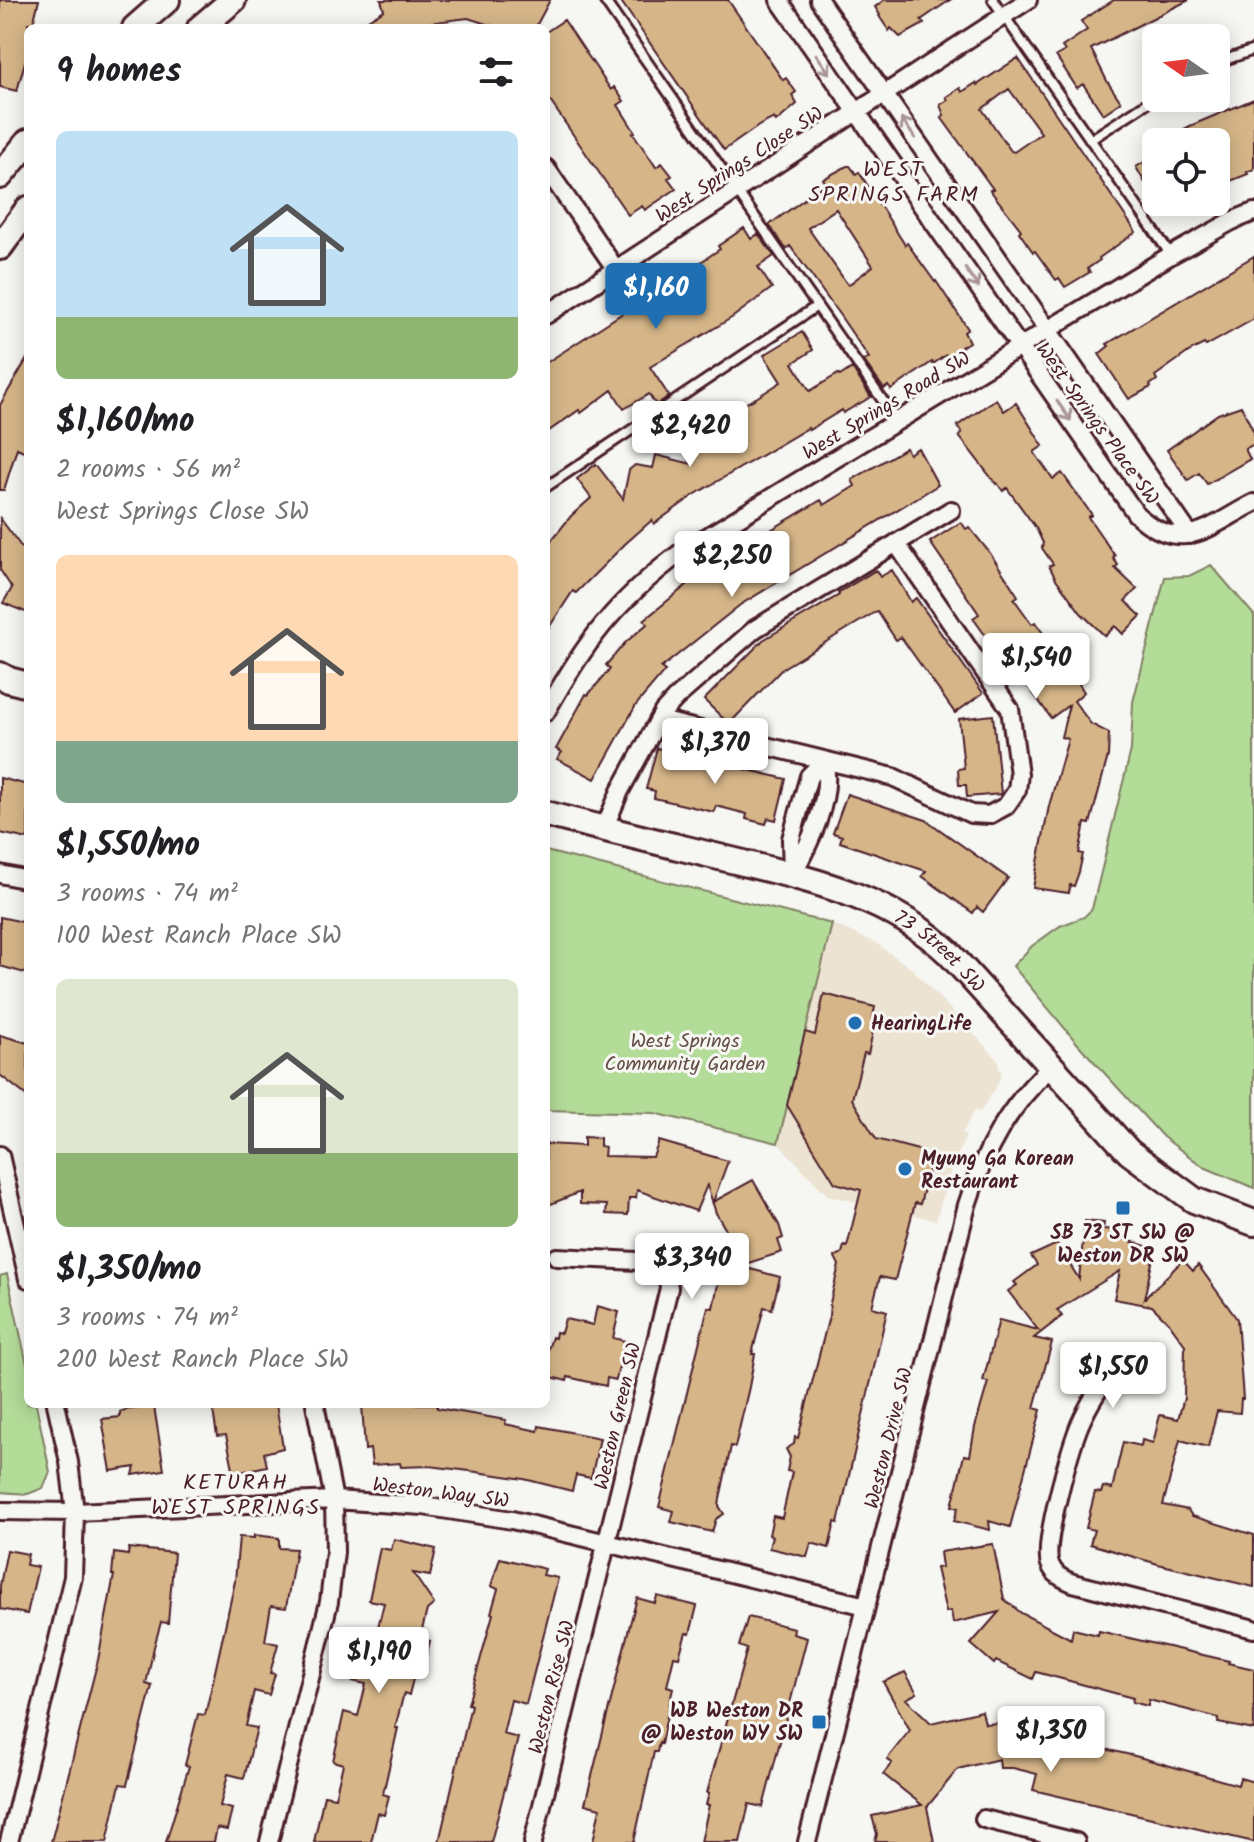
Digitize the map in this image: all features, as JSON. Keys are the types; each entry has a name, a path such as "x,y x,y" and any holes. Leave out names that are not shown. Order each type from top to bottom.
{"street":[{"path":"140,24 167,0"},
{"path":"205,24 233,0"},
{"name":"West Springs Place SW","path":"779,0 1136,514 1152,528 1164,533 1190,535"},
{"name":"West Springs Place SW","path":"819,0 1190,535"},
{"name":"West Springs Close SW","path":"550,312 1028,0"},
{"path":"0,176 24,147"},
{"path":"550,174 615,268"},
{"name":"West Springs Road SW","path":"550,705 590,639 643,581 680,553 1171,255 1254,212"},
{"path":"0,247 24,214"},
{"path":"1190,535 1214,527 1254,503"},
{"path":"604,829 620,791 676,698 755,629 951,510"},
{"path":"660,720 893,777 971,814 997,812 1011,801 1017,790 1019,774 1010,709 896,543"},
{"path":"792,875 791,839 798,814 809,776 824,761"},
{"name":"73 Street SW","path":"550,815 792,875 842,889 893,911 930,935 1129,1152 1194,1200 1254,1223"},
{"path":"0,874 24,879"},
{"name":"Weston Drive SW","path":"807,1842 967,1205 980,1166 1006,1117 1035,1081 1052,1066"},
{"path":"0,1155 24,1261"},
{"name":"Weston Green SW","path":"557,1257 652,1260 665,1266 669,1275 669,1288 608,1542"},
{"path":"1115,1365 1092,1400 1074,1441 1048,1544 1051,1566 1058,1576 1073,1583 1254,1629"},
{"path":"9,1842 73,1577 75,1512 69,1462 57,1408"},
{"path":"269,1842 329,1602 335,1552 334,1500 316,1408"},
{"name":"Weston Way SW","path":"0,1511 75,1512 334,1500 423,1506 512,1520 866,1606"},
{"name":"Weston Rise SW","path":"533,1842 608,1542"},
{"path":"984,1819 1076,1842"}],"lane":[{"path":"604,0 897,421"},
{"path":"993,0 1171,255"},
{"path":"1230,58 1254,50"},
{"path":"1090,140 1142,106"},
{"path":"550,484 817,306"}],"shaded area":[{"path":"832,924 874,942 912,969 999,1062 1002,1071 998,1084 980,1112 975,1110 962,1133 966,1136 950,1172 936,1220 827,1195 778,1143"}],"green space":[{"path":"1211,565 1254,615 1254,1188 1204,1167 1163,1137 1077,1043 1013,966 1032,946 1060,926 1084,917 1092,909 1131,750 1133,702 1165,577 1189,576"},
{"name":"West Springs Community Garden","path":"550,852 832,924 778,1143 654,1113 550,1110"},
{"path":"7,1274 24,1351 24,1408 37,1408 50,1472 43,1488 28,1494 0,1492 0,1276"}],"building":[{"path":"0,0 39,0 33,24 24,24 24,66 17,91 0,87"},
{"path":"381,0 550,0 537,24 487,24 468,18 419,24 361,24 384,10"},
{"path":"620,0 728,0 783,80 786,78 796,92 792,95 797,104 776,122 774,118 760,125 724,150"},
{"path":"884,0 950,0 921,20 924,24 900,37 891,28 889,31 875,7"},
{"path":"1114,0 1189,0 1091,49 1121,102 1103,114 1083,84 1077,88 1056,56 1065,51 1062,47 1087,30 1081,21"},
{"path":"564,20 611,90 614,87 624,101 618,105 656,167 662,163 672,176 668,178 676,189 645,210 642,206 628,215 550,101 550,29"},
{"path":"1018,58 1136,232 1099,258 1087,269 1090,272 1065,287 1033,252 1019,232 1021,230 941,117 944,115 940,105 948,100 946,97 960,88 962,92","holes":["1009,89 1041,133 1014,152 1011,151 982,109"]},
{"path":"1254,99 1254,169 1230,181 1230,128 1186,128 1230,112 1230,109"},
{"path":"1142,163 1142,178 1136,167"},
{"path":"847,166 856,174 859,172 905,245 907,243 936,281 968,329 964,332 969,342 962,349 948,359 946,355 932,362 891,390 888,386 884,389 864,361 869,358 841,317 790,246 786,249 769,225 826,183 823,179","holes":["836,209 873,266 848,285 808,228"]},
{"path":"744,228 751,239 758,234 774,256 758,267 772,288 733,317 650,367 669,396 656,405 649,394 624,409 612,390 581,413 579,410 550,430 550,360 661,288 659,284 678,272 680,276 720,249 718,246"},
{"path":"1254,256 1254,319 1206,346 1204,344 1190,351 1155,376 1157,380 1151,387 1129,399 1099,354 1109,346 1107,344"},
{"path":"802,332 813,350 793,363 810,391 852,368 871,397 808,428 694,495 654,524 652,520 576,593 573,591 550,626 550,542 591,498 577,479 596,464 623,499 629,470 635,465 653,468 656,455 692,464 663,417 684,407 698,430 756,398 781,382 764,355"},
{"path":"24,364 24,451 17,448 4,490 0,490 0,405"},
{"path":"996,399 1004,411 1016,403 1043,446 1034,452 1053,479 1062,473 1092,515 1088,517 1115,556 1113,558 1118,565 1115,568 1137,589 1125,601 1141,616 1123,634 1115,626 1105,636 1081,613 1049,566 1053,564 1042,548 1036,528 1007,488 1003,491 996,484 959,436 962,433 957,426"},
{"path":"1241,406 1254,432 1254,444 1245,449 1250,459 1207,484 1199,473 1188,480 1167,450 1218,414"},
{"path":"906,448 909,454 918,448 938,485 740,605 661,668 665,671 636,705 595,779 557,759 562,752 556,749 586,694 610,669 606,665 625,643 647,624 644,620 693,580 695,583 727,563 724,558 821,500 824,505 855,486 852,480"},
{"path":"0,518 24,551 24,611 3,603 12,588 0,570"},
{"path":"961,522 966,529 969,527 990,553 1018,596 1014,599 1032,624 1035,622 1076,679 1084,692 1074,701 1091,724 1109,733 1108,756 1090,824 1085,823 1079,872 1074,886 1070,885 1069,893 1033,888 1049,806 1068,739 1061,737 1069,705 1051,718 1004,652 1000,656 973,618 979,614 930,542"},
{"path":"876,570 880,577 892,570 911,602 916,598 983,693 955,713 901,637 896,640 877,611 783,668 729,724 704,700 763,640"},
{"path":"993,715 1001,794 967,797 966,785 959,785 958,769 964,768 959,719"},
{"path":"657,748 786,779 776,820 768,818 766,824 746,819 747,814 716,806 714,812 654,798 655,791 646,789"},
{"path":"0,778 24,784 24,838 0,833"},
{"path":"847,794 926,820 1008,878 983,912 977,907 973,913 922,876 926,871 840,842 842,836 833,833"},
{"path":"0,917 24,922 24,973 0,966"},
{"path":"824,994 875,1007 868,1054 864,1053 852,1099 876,1139 922,1151 921,1155 932,1158 920,1204 915,1203 895,1280 880,1277 872,1307 887,1311 838,1523 835,1522 829,1548 811,1543 807,1557 769,1548 772,1536 769,1535 773,1516 782,1518 792,1472 787,1471 790,1457 786,1449 794,1444 795,1437 798,1438 829,1316 839,1265 835,1257 842,1253 844,1246 847,1247 861,1190 835,1183 787,1105 805,1032 815,1035"},
{"path":"0,1035 24,1042 24,1094 0,1075"},
{"path":"584,1137 600,1138 600,1146 605,1147 604,1156 653,1157 659,1141 728,1161 713,1202 753,1180 779,1225 783,1238 778,1240 782,1252 739,1266 780,1277 772,1309 764,1307 752,1354 755,1354 749,1387 735,1447 731,1446 720,1499 719,1506 724,1514 716,1519 712,1532 671,1522 674,1511 659,1507 708,1307 713,1308 720,1275 737,1279 724,1238 730,1237 716,1213 707,1185 696,1211 637,1190 636,1198 629,1198 628,1215 606,1214 607,1205 580,1204 580,1192 550,1204 550,1144 584,1146"},
{"path":"1085,1221 1104,1223 1103,1229 1116,1230 1115,1236 1155,1249 1144,1299 1183,1260 1193,1271 1198,1265 1237,1319 1243,1399 1240,1413 1217,1411 1208,1447 1180,1440 1163,1505 1188,1510 1192,1516 1254,1535 1254,1587 1090,1544 1094,1530 1086,1528 1095,1492 1101,1493 1103,1487 1112,1489 1123,1442 1141,1446 1142,1440 1153,1443 1160,1415 1178,1419 1184,1398 1185,1345 1152,1306 1114,1299 1120,1271 1057,1310 1062,1316 1034,1338 1052,1342 1034,1408 1041,1410 1010,1527 989,1521 990,1530 954,1521 958,1508 952,1506 964,1455 970,1456 988,1382 983,1381 999,1320 1038,1330 1008,1291 1017,1285 1014,1282 1037,1265 1031,1256 1057,1244 1079,1279"},
{"path":"597,1306 619,1312 613,1338 625,1341 616,1380 607,1378 606,1386 568,1377 567,1381 551,1377 550,1344 556,1332 561,1333 565,1319 593,1325"},
{"path":"154,1408 164,1470 133,1475 135,1467 111,1471 102,1419 120,1417 120,1412"},
{"path":"213,1408 277,1408 283,1448 264,1453 267,1466 234,1473 226,1435 217,1436"},
{"path":"362,1408 437,1408 506,1420 505,1424 538,1431 539,1426 600,1438 591,1478 576,1475 572,1491 524,1479 470,1471 429,1466 401,1467 400,1463 372,1465 370,1449 365,1450"},
{"path":"254,1535 279,1538 279,1548 296,1549 286,1608 271,1606 265,1641 278,1644 270,1673 275,1674 269,1695 254,1691 246,1726 257,1728 244,1778 228,1774 220,1806 232,1809 227,1830 217,1828 214,1842 166,1842 189,1766 185,1765 198,1714 205,1715 235,1581 239,1537 254,1538"},
{"path":"394,1539 436,1549 430,1576 413,1573 434,1604 427,1610 420,1638 430,1641 426,1657 421,1668 416,1667 409,1695 404,1693 383,1794 389,1796 384,1815 378,1813 371,1842 314,1842 324,1795 335,1797 343,1764 333,1761 344,1712 358,1716 366,1684 352,1681 363,1632 376,1635 384,1603 369,1600 380,1548 391,1550"},
{"path":"993,1544 1004,1599 1021,1613 1071,1639 1073,1629 1098,1635 1099,1631 1254,1669 1254,1730 1218,1723 1219,1718 1149,1700 1148,1706 1132,1702 1133,1698 1036,1672 1033,1679 996,1661 994,1664 971,1644 999,1612 953,1623 951,1611 946,1612 936,1568 942,1567 940,1552"},
{"path":"129,1548 174,1553 168,1623 161,1622 154,1647 146,1684 152,1686 127,1785 120,1784 107,1842 51,1842 98,1660 114,1575 114,1553 128,1555"},
{"path":"7,1550 28,1554 26,1565 38,1567 27,1614 0,1609 0,1585"},
{"path":"500,1558 545,1569 543,1575 558,1578 526,1704 511,1700 503,1734 518,1738 491,1842 439,1842 471,1705 468,1704 493,1614 498,1589 491,1586"},
{"path":"657,1596 697,1606 690,1634 686,1633 679,1657 674,1656 667,1686 673,1688 661,1744 654,1752 634,1842 593,1842 600,1808 585,1804 629,1628 637,1598 655,1603"},
{"path":"748,1617 794,1628 793,1634 807,1638 763,1807 749,1804 740,1842 701,1842 709,1805 706,1805 707,1793 747,1649 739,1646"},
{"path":"905,1672 917,1693 906,1699 931,1723 982,1711 985,1724 1029,1721 1030,1732 1135,1756 1238,1785 1240,1778 1254,1782 1254,1842 1033,1790 1037,1774 1000,1768 999,1759 958,1769 927,1807 934,1842 875,1842 877,1834 872,1816 922,1805 883,1774 892,1763 887,1759 910,1730 883,1682"}],"place":[{"name":"HearingLife","path":"855,1023"},
{"name":"Myung Ga Korean Restaurant","path":"905,1169"},
{"name":"SB 73 ST SW @ Weston DR SW","path":"1123,1208"},
{"name":"WB Weston DR @ Weston WY SW","path":"819,1722"}],"district":[{"name":"WEST SPRINGS FARM","path":"894,180"},
{"name":"KETURAH WEST SPRINGS","path":"236,1494"}]}
